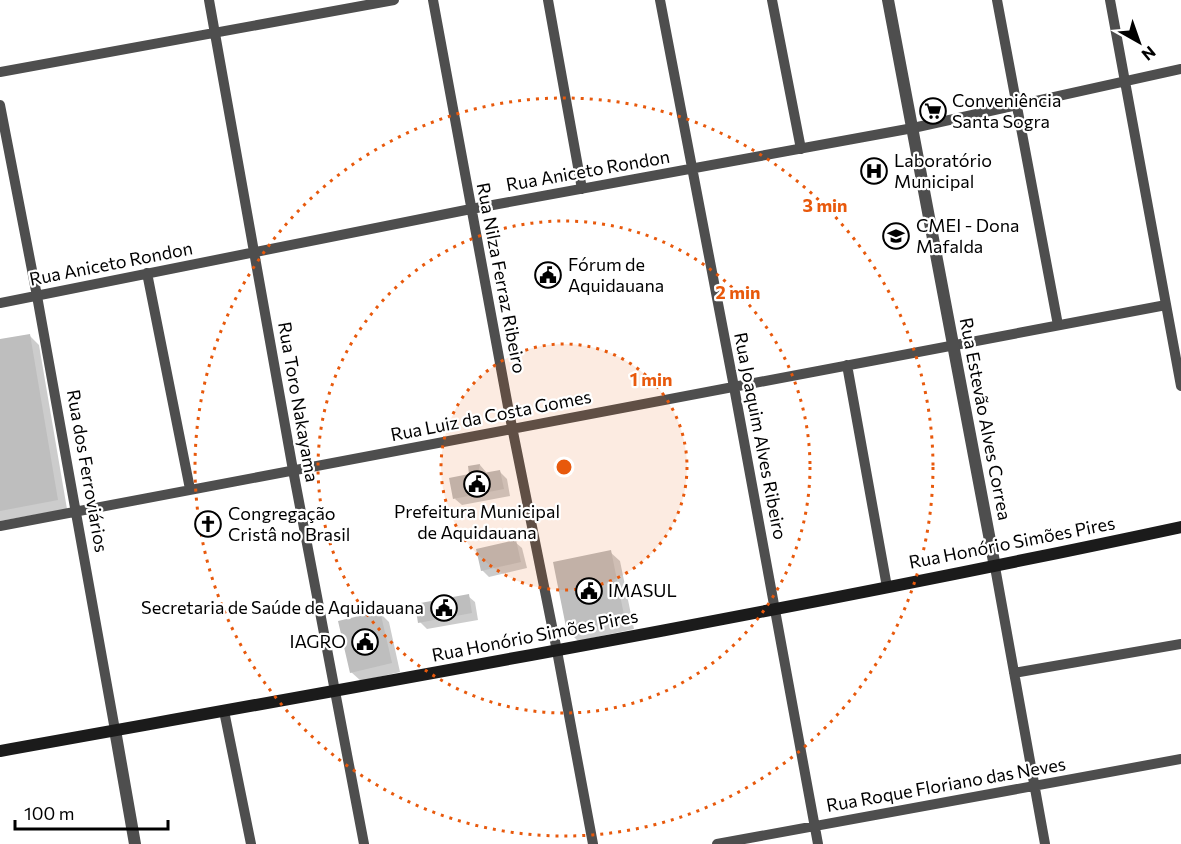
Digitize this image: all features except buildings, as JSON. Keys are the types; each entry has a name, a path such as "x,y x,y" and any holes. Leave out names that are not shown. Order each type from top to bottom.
{"main road":[{"name":"Rua Honório Simões Pires","path":"0,751 557,651 994,567 1181,526"}],"street":[{"name":"Rua Toro Nakayama","path":"209,0 293,471 364,844"},
{"path":"0,72 394,0"},
{"name":"Rua Nilza Ferraz Ribeiro","path":"433,0 512,429 593,844"},
{"path":"548,0 582,189"},
{"name":"Rua Joaquim Alves Ribeiro","path":"660,0 818,844"},
{"path":"772,0 801,148"},
{"name":"Rua Estevão Alves Correa","path":"888,0 1045,844"},
{"path":"997,0 1058,325"},
{"path":"1110,0 1181,386"},
{"name":"Rua Aniceto Rondon","path":"0,303 471,209 913,128 1181,69"},
{"name":"Rua dos Ferroviários","path":"0,105 37,296 135,844"},
{"path":"147,273 190,489"},
{"name":"Rua Luiz da Costa Gomes","path":"0,526 1166,305"},
{"path":"847,365 887,587"},
{"path":"1014,673 1181,644"},
{"path":"224,711 251,844"},
{"name":"Rua Roque Floriano das Neves","path":"717,844 1181,759"}],"place":[{"name":"Conveniência Santa Sogra","path":"933,111"},
{"name":"Laboratório Municipal","path":"874,171"},
{"name":"CMEI - Dona Mafalda","path":"896,236"},
{"name":"Fórum de Aquidauana","path":"548,275"},
{"name":"Prefeitura Municipal de Aquidauana","path":"477,484"},
{"name":"Congregação Cristâ no Brasil","path":"208,524"},
{"name":"IMASUL","path":"589,591"},
{"name":"Secretaria de Saúde de Aquidauana","path":"444,608"},
{"name":"IAGRO","path":"365,642"}]}
